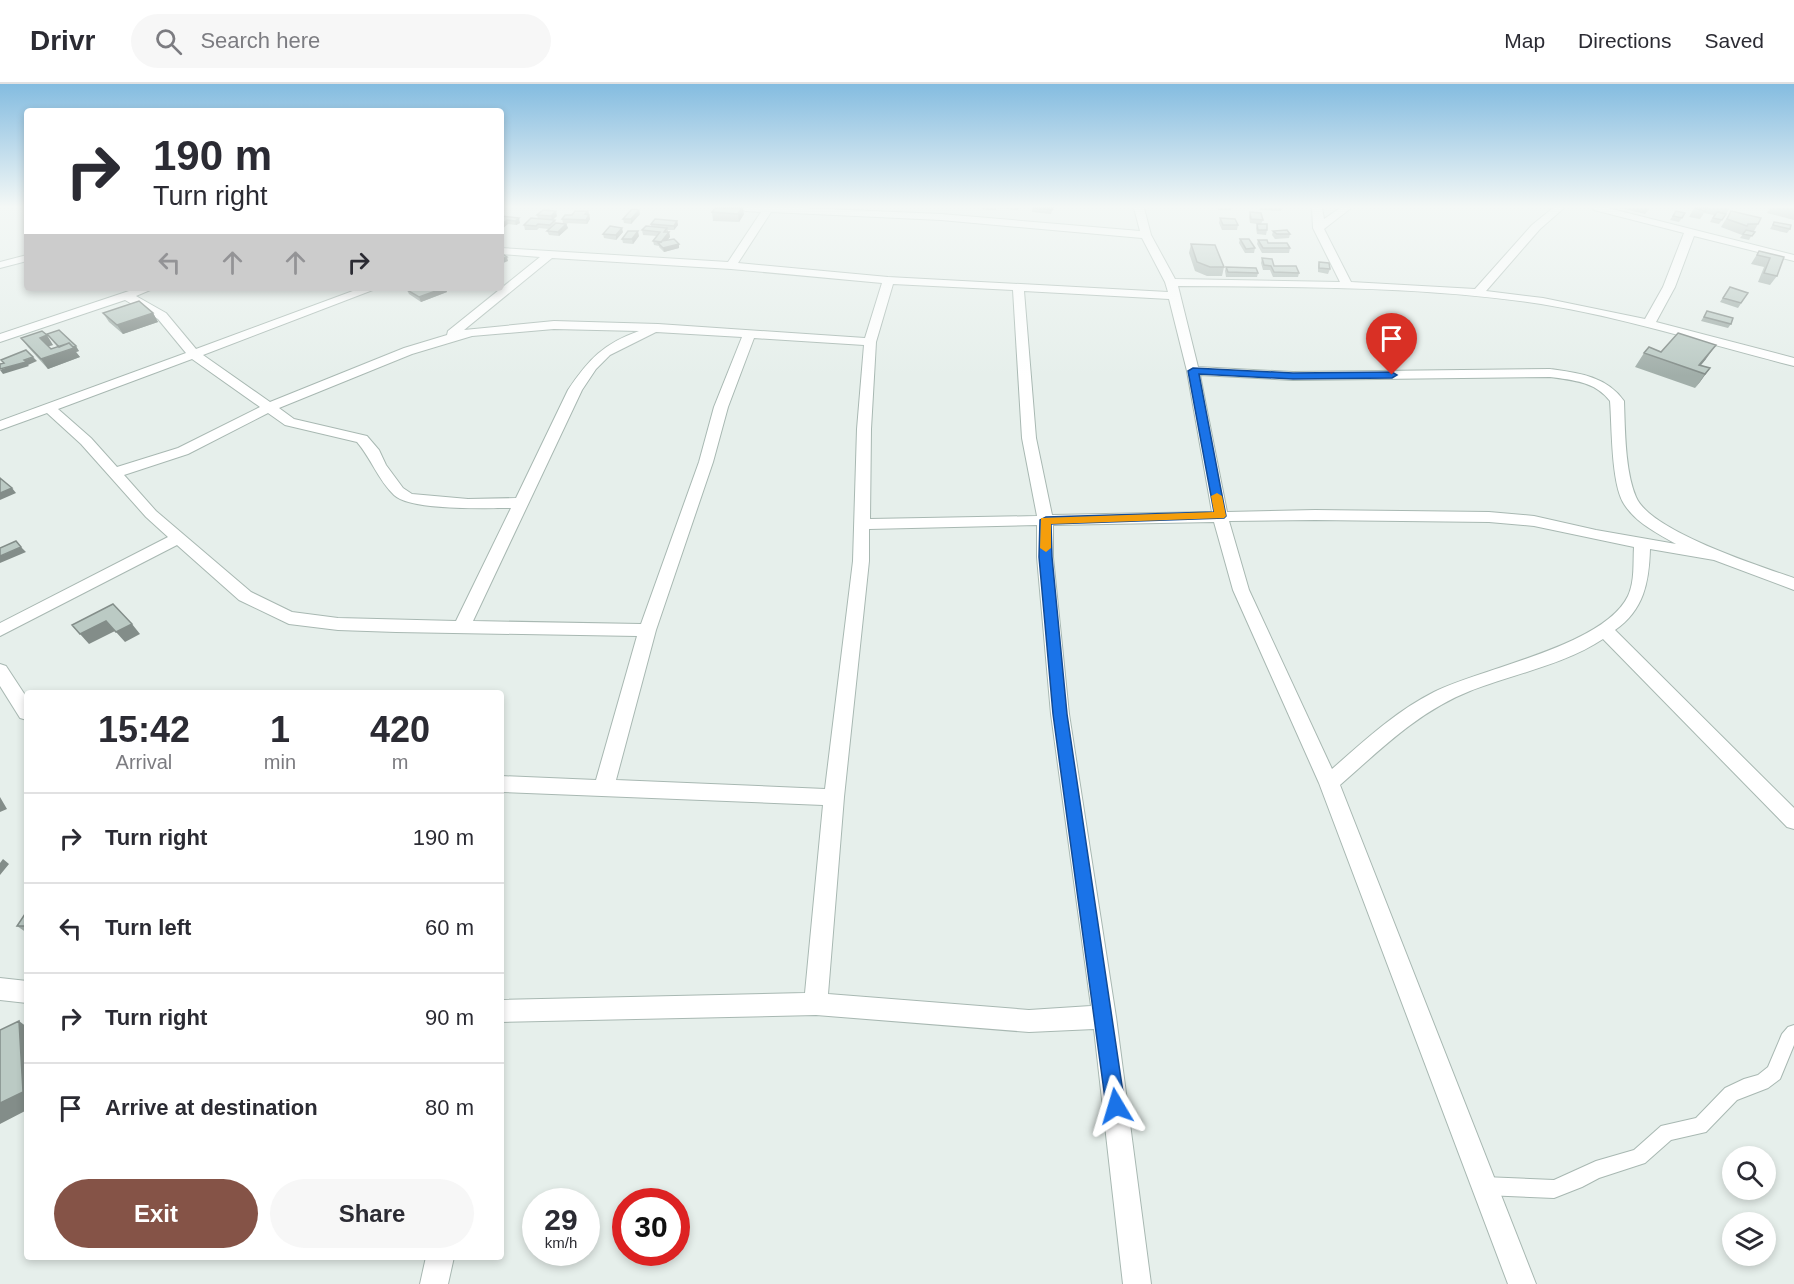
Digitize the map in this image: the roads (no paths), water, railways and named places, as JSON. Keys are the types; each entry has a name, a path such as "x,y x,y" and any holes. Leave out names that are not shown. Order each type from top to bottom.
{"street":[{"path":"448,337 538,264"},
{"path":"701,264 888,280 1018,287 1172,289 1347,285 1477,294 1574,307 1649,323 1794,362"},
{"path":"1160,264 1172,289 1193,371 1220,516 1241,590 1329,783 1522,1284"},
{"path":"1336,264 1347,285"},
{"path":"1477,294 1503,264"},
{"path":"1649,323 1669,286 1677,264"},
{"path":"816,1004 834,796 861,561 870,342 888,280"},
{"path":"1018,287 1029,438 1046,520 1046,557 1060,714 1104,1017 1137,1284"},
{"path":"0,338 141,291"},
{"path":"0,426 364,291"},
{"path":"127,296 162,316 194,355 290,422 362,439 374,453 379,465 398,491 408,498 468,504 520,503"},
{"path":"115,473 183,451 268,408 408,351 448,337 471,332 554,325 658,328 870,342"},
{"path":"462,627 575,390 593,362 605,351 658,328"},
{"path":"604,788 647,630 706,462 721,407 749,335"},
{"path":"1193,371 1293,376 1550,373 1577,376 1594,381 1611,391 1617,401 1623,469 1629,501 1647,520 1724,557 1794,584"},
{"path":"49,408 86,441 151,514 245,596 289,618 338,624 647,630"},
{"path":"862,524 1220,516 1489,517 1534,521 1724,557"},
{"path":"0,630 179,538"},
{"path":"1329,783 1405,717 1442,696 1558,653 1605,630 1632,604 1641,577 1642,543"},
{"path":"1605,630 1794,821"},
{"path":"0,671 24,708"},
{"path":"504,784 834,796"},
{"path":"0,989 24,992"},
{"path":"504,1011 816,1004 1029,1021 1104,1017"},
{"path":"434,1284 439,1260"}],"lane":[{"path":"1484,1186 1554,1189 1596,1170 1639,1157 1667,1132 1700,1126 1731,1094 1744,1087 1762,1082 1774,1073 1794,1033"}]}
